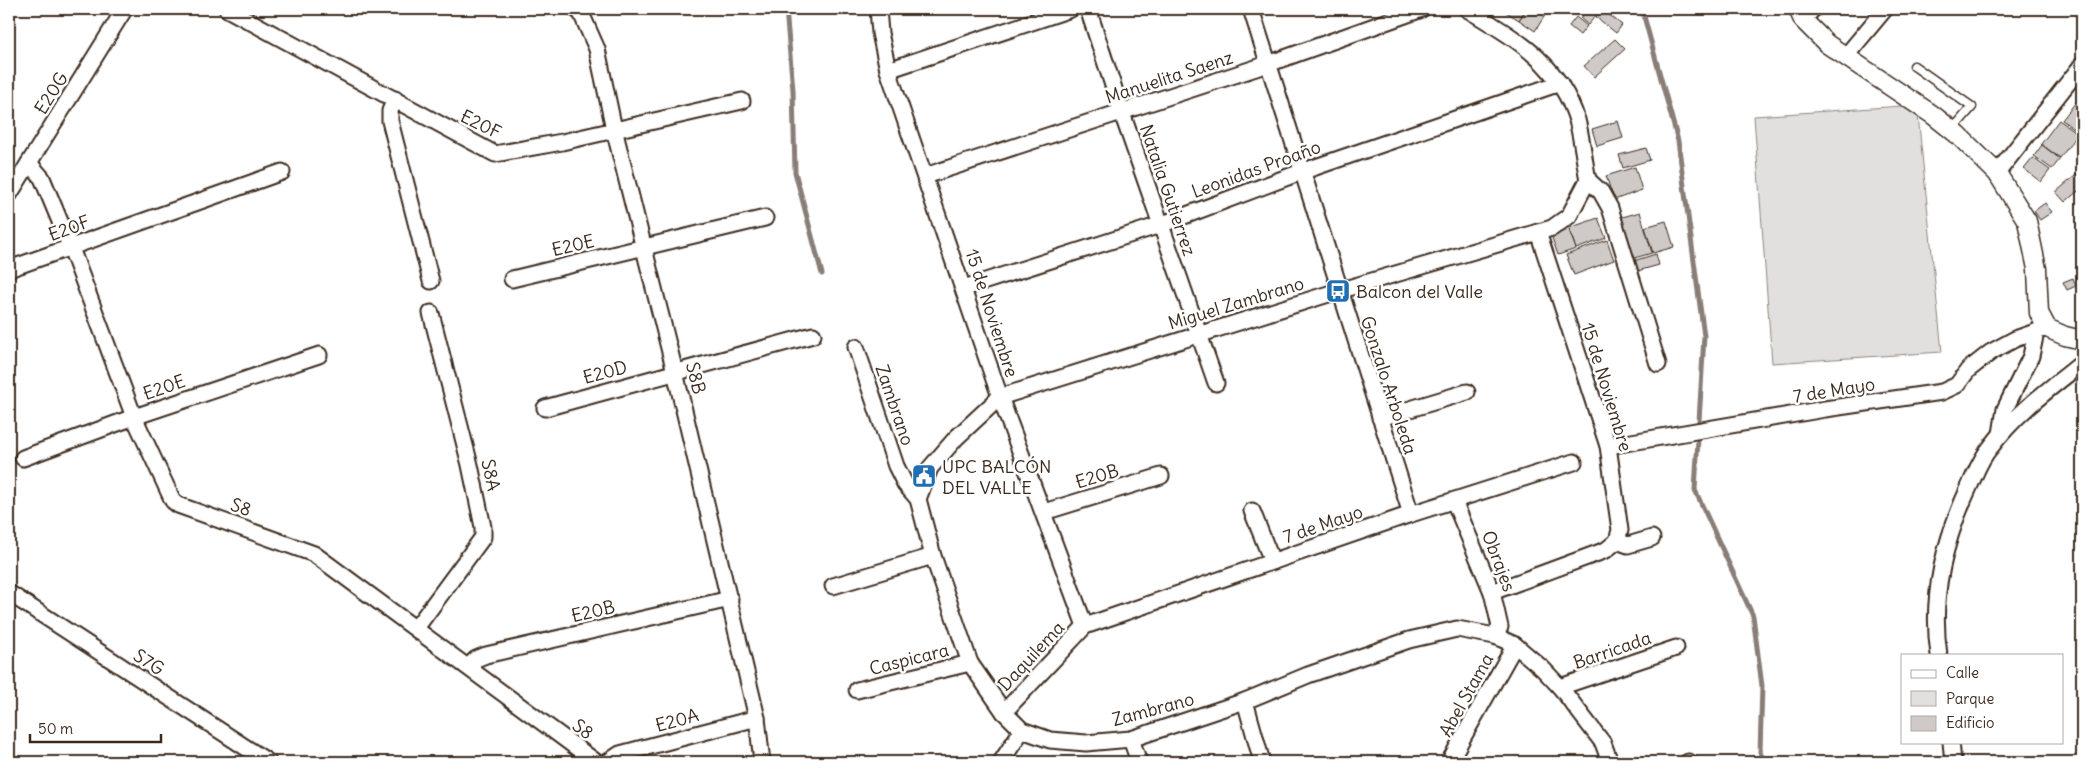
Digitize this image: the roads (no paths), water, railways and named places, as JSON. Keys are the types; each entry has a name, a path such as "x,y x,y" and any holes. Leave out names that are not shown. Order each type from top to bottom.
{"street":[{"name":"E20F","path":"227,9 495,154 562,142 742,101"},
{"name":"15 de Noviembre","path":"878,9 880,33 888,70 1000,397 1085,626"},
{"path":"888,70 1071,9"},
{"name":"Natalia Gutierrez","path":"1088,9 1160,225 1216,383"},
{"name":"Gonzalo Arboleda","path":"1250,9 1338,291 1411,514"},
{"name":"Manuelita Saenz","path":"925,176 1268,64 1422,9"},
{"path":"1467,9 1519,41 1540,58 1560,82 1576,119 1588,180 1601,192 1610,208 1658,364"},
{"path":"1845,57 1886,9"},
{"name":"E20G","path":"9,195 124,10"},
{"name":"S8B","path":"582,10 597,49 614,129 730,599 757,718 762,762"},
{"path":"1804,12 1827,44 1933,115 1998,173 2027,221 2037,269 2041,330 2031,356 2005,409 2001,435"},
{"path":"1998,173 2082,65"},
{"name":"Leonidas Proaño","path":"964,288 1160,225 1301,172 1560,82"},
{"path":"395,99 390,111 390,121 431,281"},
{"name":"S8","path":"29,163 42,178 71,248 134,417 175,504 314,554 596,762"},
{"name":"E20F","path":"9,269 282,172"},
{"name":"Miguel Zambrano","path":"918,499 930,468 956,438 1000,397 1338,291 1552,228 1569,216 1588,180"},
{"name":"E20E","path":"512,279 765,218"},
{"name":"15 de Noviembre","path":"1538,232 1608,446 1620,530 1617,541"},
{"name":"S8A","path":"416,628 483,537 483,527 470,465 431,313"},
{"path":"2041,330 2082,340"},
{"name":"7 de Mayo","path":"1608,446 1825,409 1942,392 1956,385 1968,370 1991,352 2015,339 2041,330"},
{"name":"E20D","path":"545,408 813,336"},
{"name":"Zambrano","path":"856,346 896,466 905,484 918,499 933,556 970,663 1004,712 1022,730 1050,740 1086,743 1131,739 1245,701 1308,675 1409,640 1457,629 1495,636 1515,646 1543,669 1560,687 1603,743 1610,762"},
{"name":"E20E","path":"23,458 134,417 319,355"},
{"path":"1938,654 1936,600 1944,553 1959,509 1979,466 1989,448 2023,410 2082,363"},
{"path":"1380,418 1467,392"},
{"name":"7 de Mayo","path":"1085,626 1411,514 1574,462"},
{"name":"E20B","path":"1044,512 1162,476"},
{"name":"Obrajes","path":"1454,501 1492,592 1500,627 1495,636"},
{"path":"1252,511 1272,561"},
{"path":"1492,592 1606,550 1617,541 1628,545 1652,538"},
{"path":"833,586 933,556"},
{"name":"S7G","path":"9,593 268,762"},
{"name":"E20B","path":"468,667 476,659 486,655 730,599"},
{"name":"Daquilema","path":"1004,712 1085,626"},
{"name":"Abel Stama","path":"1449,762 1515,646"},
{"name":"Barricada","path":"1560,687 1676,648"},
{"name":"Caspicara","path":"857,690 970,663"},
{"path":"1245,701 1262,762"},
{"name":"E20A","path":"608,762 620,754 757,718"},
{"path":"1001,762 1022,730"},
{"path":"1131,739 1139,762"},
{"path":"1951,744 1953,762"}],"lane":[{"path":"1914,66 1972,107 1952,130"}],"waterway":[{"path":"786,9 793,90 795,172 822,274"},
{"path":"1642,9 1678,141 1704,336 1695,490 1753,616 1762,686 1760,752 1764,762"}],"place":[{"name":"Balcon del Valle","path":"1338,291"},
{"name":"UPC BALCÓN DEL VALLE","path":"924,476"}]}
